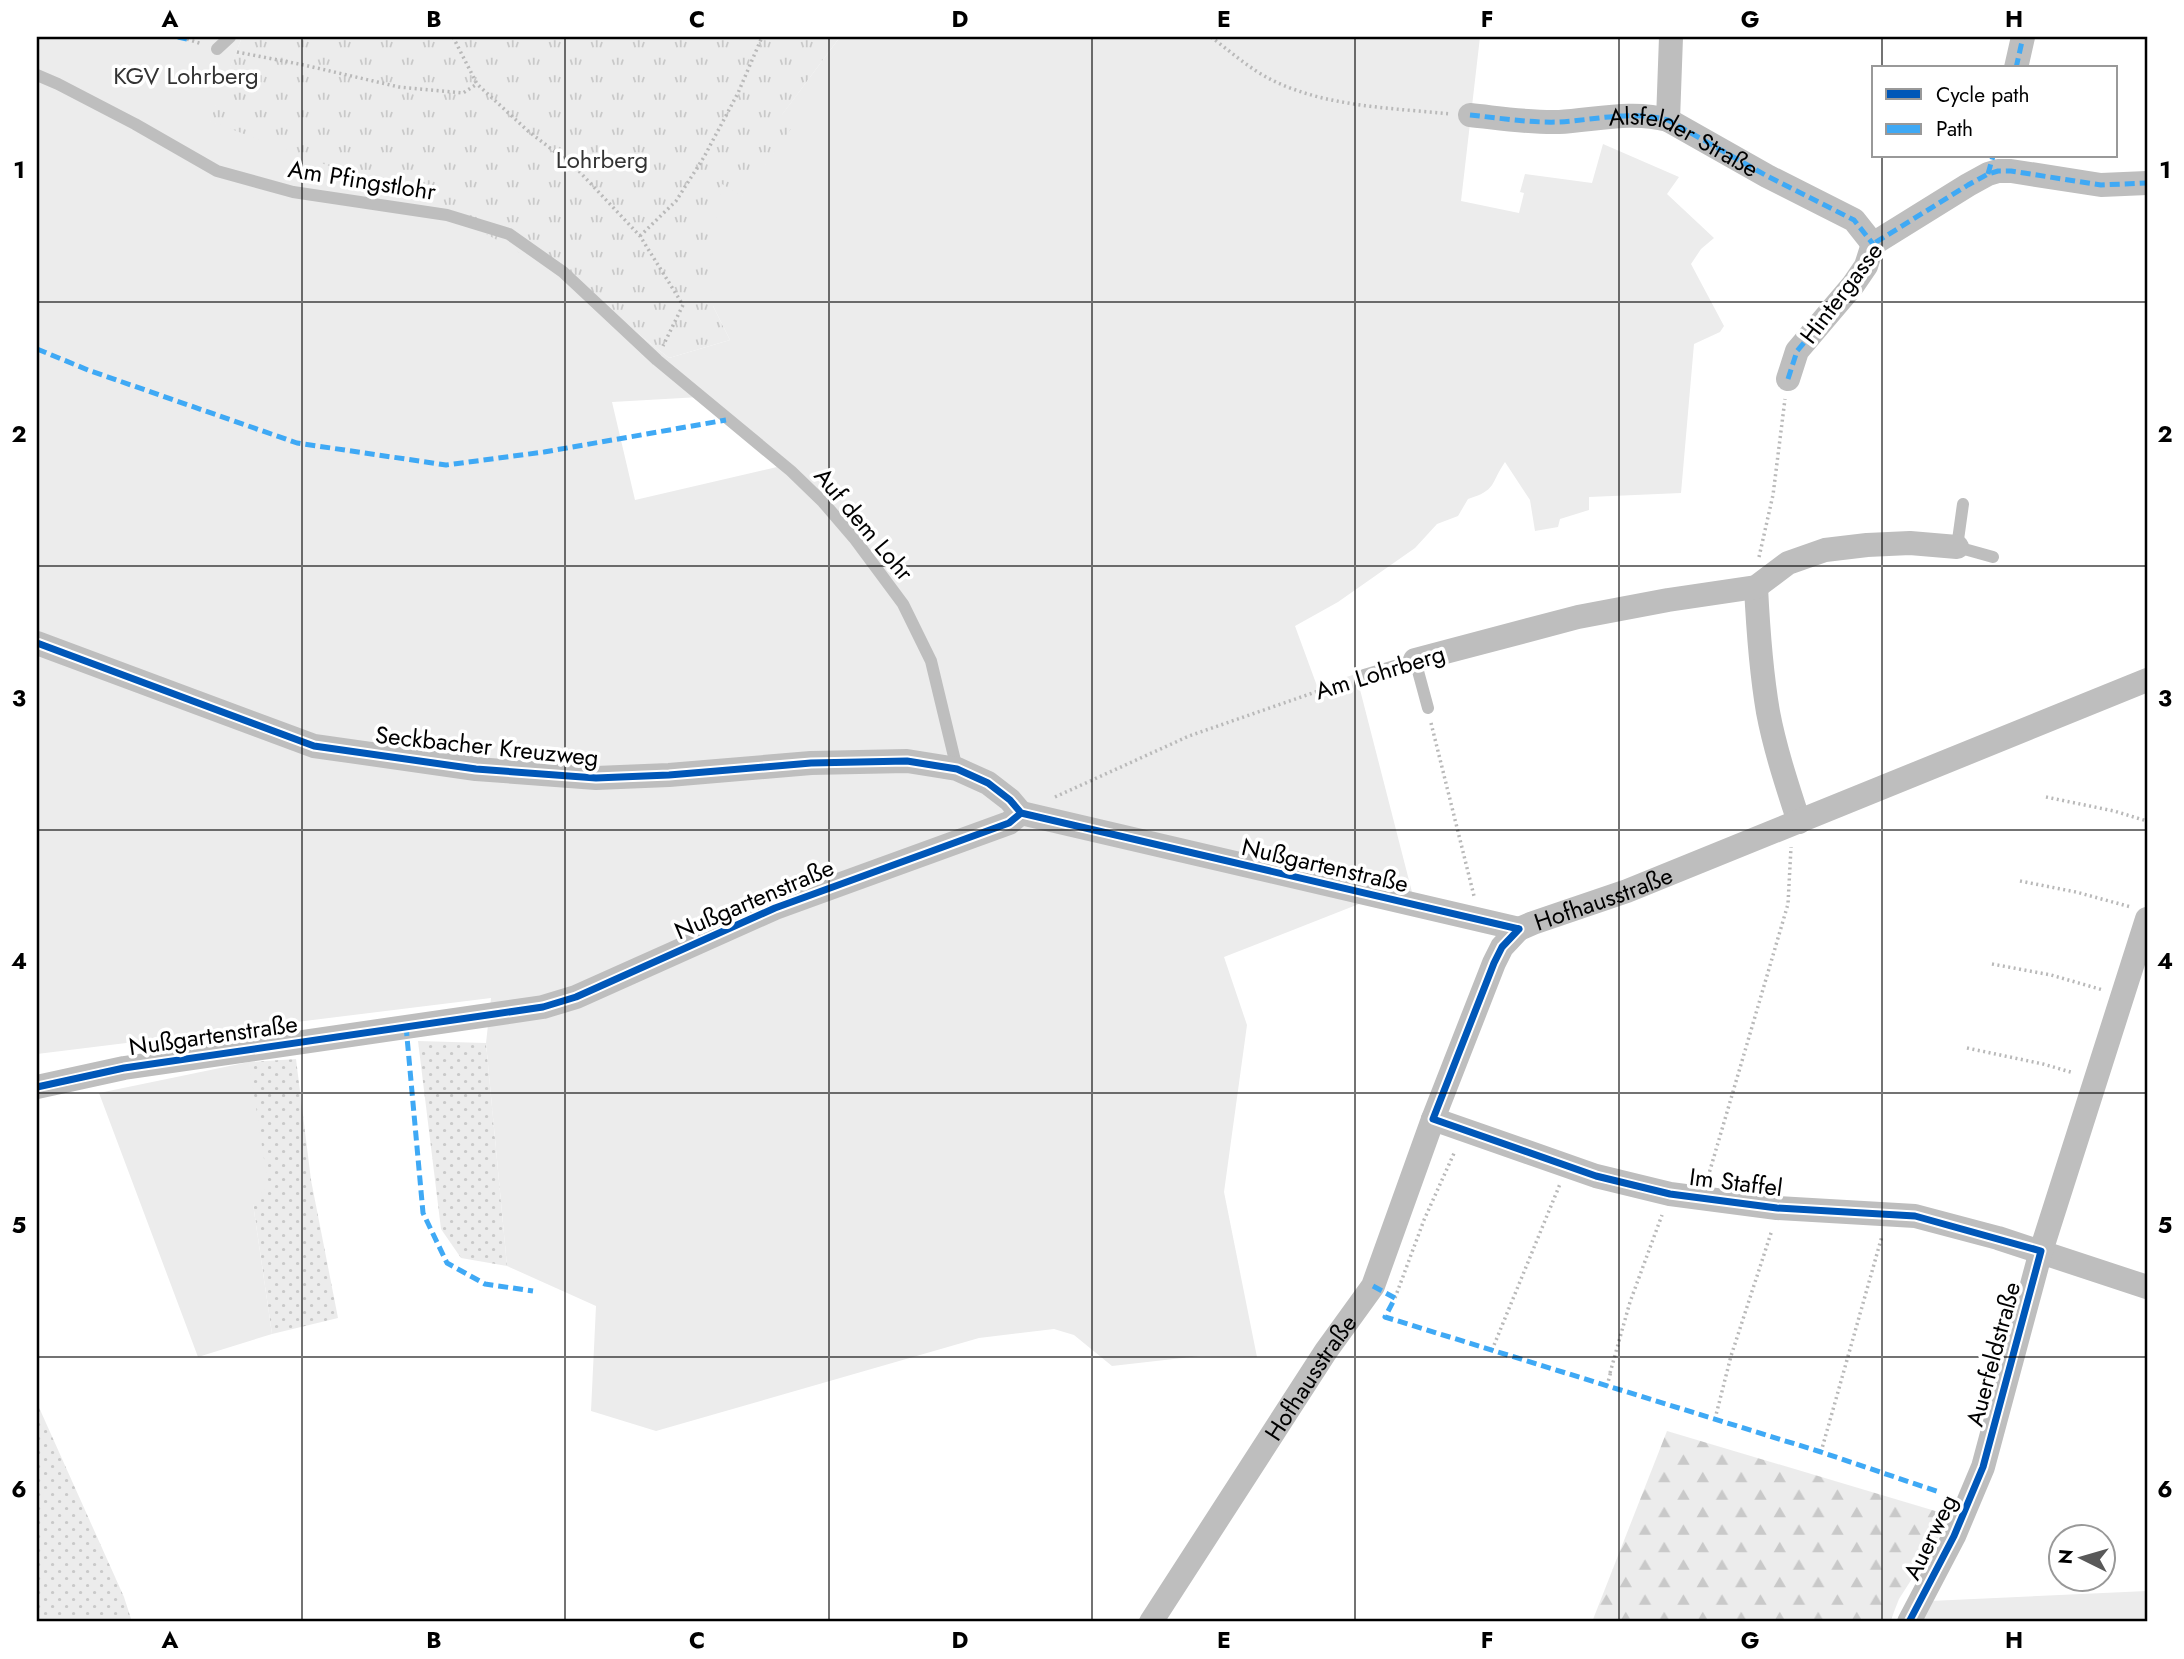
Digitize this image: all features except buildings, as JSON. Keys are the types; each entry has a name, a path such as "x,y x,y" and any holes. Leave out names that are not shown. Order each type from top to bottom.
{"street":[{"path":"1668,120 1671,37"},
{"path":"2017,66 2024,37"},
{"name":"Alsfelder Straße","path":"1470,115 1555,122 1634,115 1668,120 1767,176 1854,220 1873,244"},
{"name":"Hintergasse","path":"1788,379 1797,351 1853,285 1866,266 1873,244 1990,165 2011,171 2101,185 2147,183"},
{"name":"Am Lohrberg","path":"1415,660 1578,617 1756,587 1788,563 1825,550 1899,544 1957,547"},
{"path":"1756,587 1768,711 1798,822"},
{"name":"Seckbacher Kreuzweg","path":"37,643 314,746 477,769 596,778 811,763 907,761 957,769 988,783 1021,813"},
{"name":"Hofhausstraße","path":"1152,1622 1326,1351 1370,1291 1494,963 1502,947 1519,929 1627,891 2147,680"},
{"name":"Nußgartenstraße","path":"37,1087 124,1068 543,1007 576,998 775,908 1009,822 1021,813 1519,929"},
{"name":"Auerfeldstraße","path":"1983,1467 2041,1251 2147,919"},
{"name":"Im Staffel","path":"1433,1119 1567,1166 1670,1194 1777,1208 1915,1216 2041,1251 2147,1287"},
{"name":"Auerweg","path":"1909,1622 1954,1536 1983,1467"}],"lane":[{"path":"215,37 217,49 230,37"},
{"name":"Am Pfingstlohr","path":"37,75 113,113 217,171 293,192 447,215 509,234 564,272 657,360"},
{"name":"Auf dem Lohr","path":"657,360 791,471 823,502 904,604 931,661 957,769"},
{"path":"1962,504 1957,547 1993,557"},
{"path":"1415,660 1428,708"},
{"name":"Am Lohrberg","path":"1364,676 1415,660"}],"path":[{"path":"453,37 477,85 528,131 576,168 640,236 683,305 657,360"},
{"path":"640,236 676,201 704,157 738,93 762,37"},
{"path":"1211,37 1272,80 1309,93 1351,103 1470,115"},
{"path":"237,52 398,87 463,93 477,85"},
{"path":"1760,543 1773,495 1788,379"},
{"path":"1428,708 1480,921"},
{"path":"2046,797 2147,821"},
{"path":"1702,1199 1786,911 1792,867"},
{"path":"2020,881 2114,901"},
{"path":"1992,964 2088,985"},
{"path":"1967,1048 2043,1063 2069,1072"},
{"path":"1395,1298 1424,1220 1453,1155"},
{"path":"1492,1350 1567,1166"},
{"path":"1610,1373 1630,1302 1670,1194"},
{"path":"1715,1419 1731,1356 1777,1208"},
{"path":"1821,1452 1887,1213"},
{"path":"1607,1386 1616,1352"}],"green space":[{"name":"KGV Lohrberg","path":"37,37 242,37 210,121 435,206 571,281 669,358 730,340 713,306 709,260 722,184 742,196 793,126 781,116 840,37 1480,37 1461,201 1519,213 1524,193 1520,192 1525,174 1592,183 1603,144 1679,177 1667,194 1714,238 1701,249 1691,264 1724,326 1720,332 1694,344 1681,493 1589,497 1589,510 1560,519 1558,527 1535,531 1530,500 1505,462 1492,485 1484,493 1468,499 1458,516 1437,524 1415,548 1338,602 1295,626 1317,686 1356,674 1413,896 1392,891 1224,957 1247,1025 1224,1192 1257,1357 1200,1356 1112,1366 1074,1335 1054,1329 979,1338 656,1431 591,1411 596,1306 507,1266 486,1043 491,998 37,1054","holes":["700,397 777,467 635,500 612,402"]},
{"name":"Lohrberg","path":"242,37 840,37 782,115 794,126 742,197 722,185 713,306 730,340 669,358 571,281 209,121"},
{"path":"418,1041 486,1043 507,1266 461,1258 441,1229"},
{"path":"296,1059 311,1180 338,1318 272,1334 253,1204 249,1062"},
{"path":"249,1062 268,1185 253,1204 272,1334 198,1357 99,1093"},
{"path":"37,1403 124,1597 132,1622 37,1622"},
{"path":"1667,1431 1952,1516 1899,1599 1890,1622 1592,1622"},
{"path":"2147,1591 2147,1622 1922,1622 1930,1601"}],"marked path":[{"path":"178,37 187,39"},
{"path":"2016,66 2023,37"},
{"path":"1470,115 1548,122 1627,116 1668,120 1767,176 1854,220 1873,244"},
{"path":"1988,174 1992,158"},
{"path":"1788,379 1797,351 1853,285 1866,266 1873,244 1988,174 2011,171 2101,185 2147,183"},
{"path":"37,349 88,370 297,443 446,465 544,452 726,420"},
{"path":"406,1026 423,1213 447,1263 485,1284 533,1291"},
{"path":"1373,1286 1395,1298 1385,1317 1821,1452 1939,1492"}],"cycle path":[{"path":"37,643 314,746 476,769 596,778 811,763 907,761 957,769 988,783 1010,800 1021,813"},
{"path":"1021,813 1519,929"},
{"path":"37,1087 124,1068 543,1007 576,997 775,908 1009,823 1021,813"},
{"path":"1519,929 1502,947 1494,963 1433,1119 1596,1176 1670,1194 1777,1208 1915,1216 2041,1251 1983,1467 1954,1536 1909,1622"}]}
